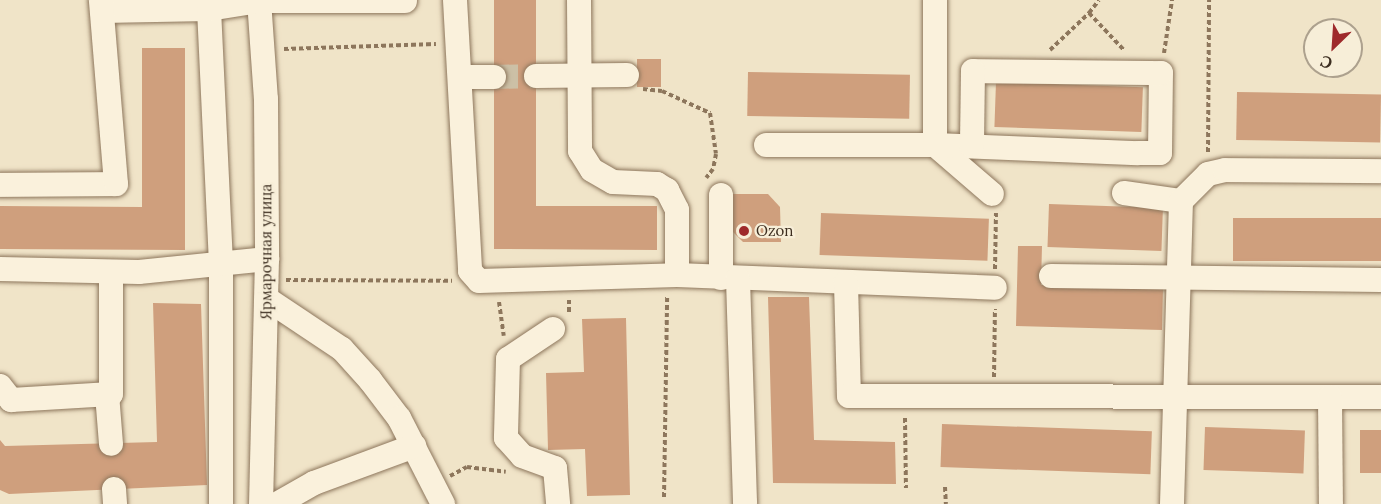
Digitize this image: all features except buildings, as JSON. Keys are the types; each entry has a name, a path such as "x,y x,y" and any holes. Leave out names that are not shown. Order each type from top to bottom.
{"street":[{"path":"0,185 116,184 102,6 209,9 259,0 405,1"},
{"name":"Ярмарочная улица","path":"259,0 263,50 267,279 261,504"},
{"path":"455,0 470,272 488,281 672,275 995,288"},
{"path":"579,0 580,151 592,170 613,182 657,184 667,190 677,210 672,275"},
{"path":"935,0 935,145 992,194"},
{"path":"209,9 221,265 221,504"},
{"path":"766,145 935,145 1160,153 1153,73 973,71 972,146"},
{"path":"536,76 627,75"},
{"path":"461,77 494,77"},
{"path":"1172,504 1178,396 1177,277 1181,201 1208,174 1225,170 1381,171"},
{"path":"710,190 730,278 745,504"},
{"path":"1124,193 1181,201"},
{"path":"0,269 111,273 221,265 267,279 342,350 399,418 438,494"},
{"path":"0,386 10,400 111,394 111,273"},
{"path":"1051,276 1381,280"},
{"path":"846,283 849,396 1381,397"},
{"path":"553,329 508,359 506,438 522,456 555,468 558,504"},
{"path":"107,394 111,444"},
{"path":"1330,397 1331,504"},
{"path":"277,504 314,483 414,446"}],"path":[{"path":"1029,70 1089,14 1099,0"},
{"path":"1089,14 1153,73 1172,0"},
{"path":"1208,174 1209,0"},
{"path":"263,50 457,43"},
{"path":"627,75 634,88 662,91 710,113 716,153 710,190"},
{"path":"992,194 996,212 994,396"},
{"path":"664,497 672,275"},
{"path":"267,279 488,281 508,359"},
{"path":"905,396 906,488"},
{"path":"438,494 467,467 513,473"},
{"path":"945,487 946,504"}],"tunnel":[{"path":"494,77 536,76"}],"place":[{"name":"Ozon","path":"744,231"}]}
